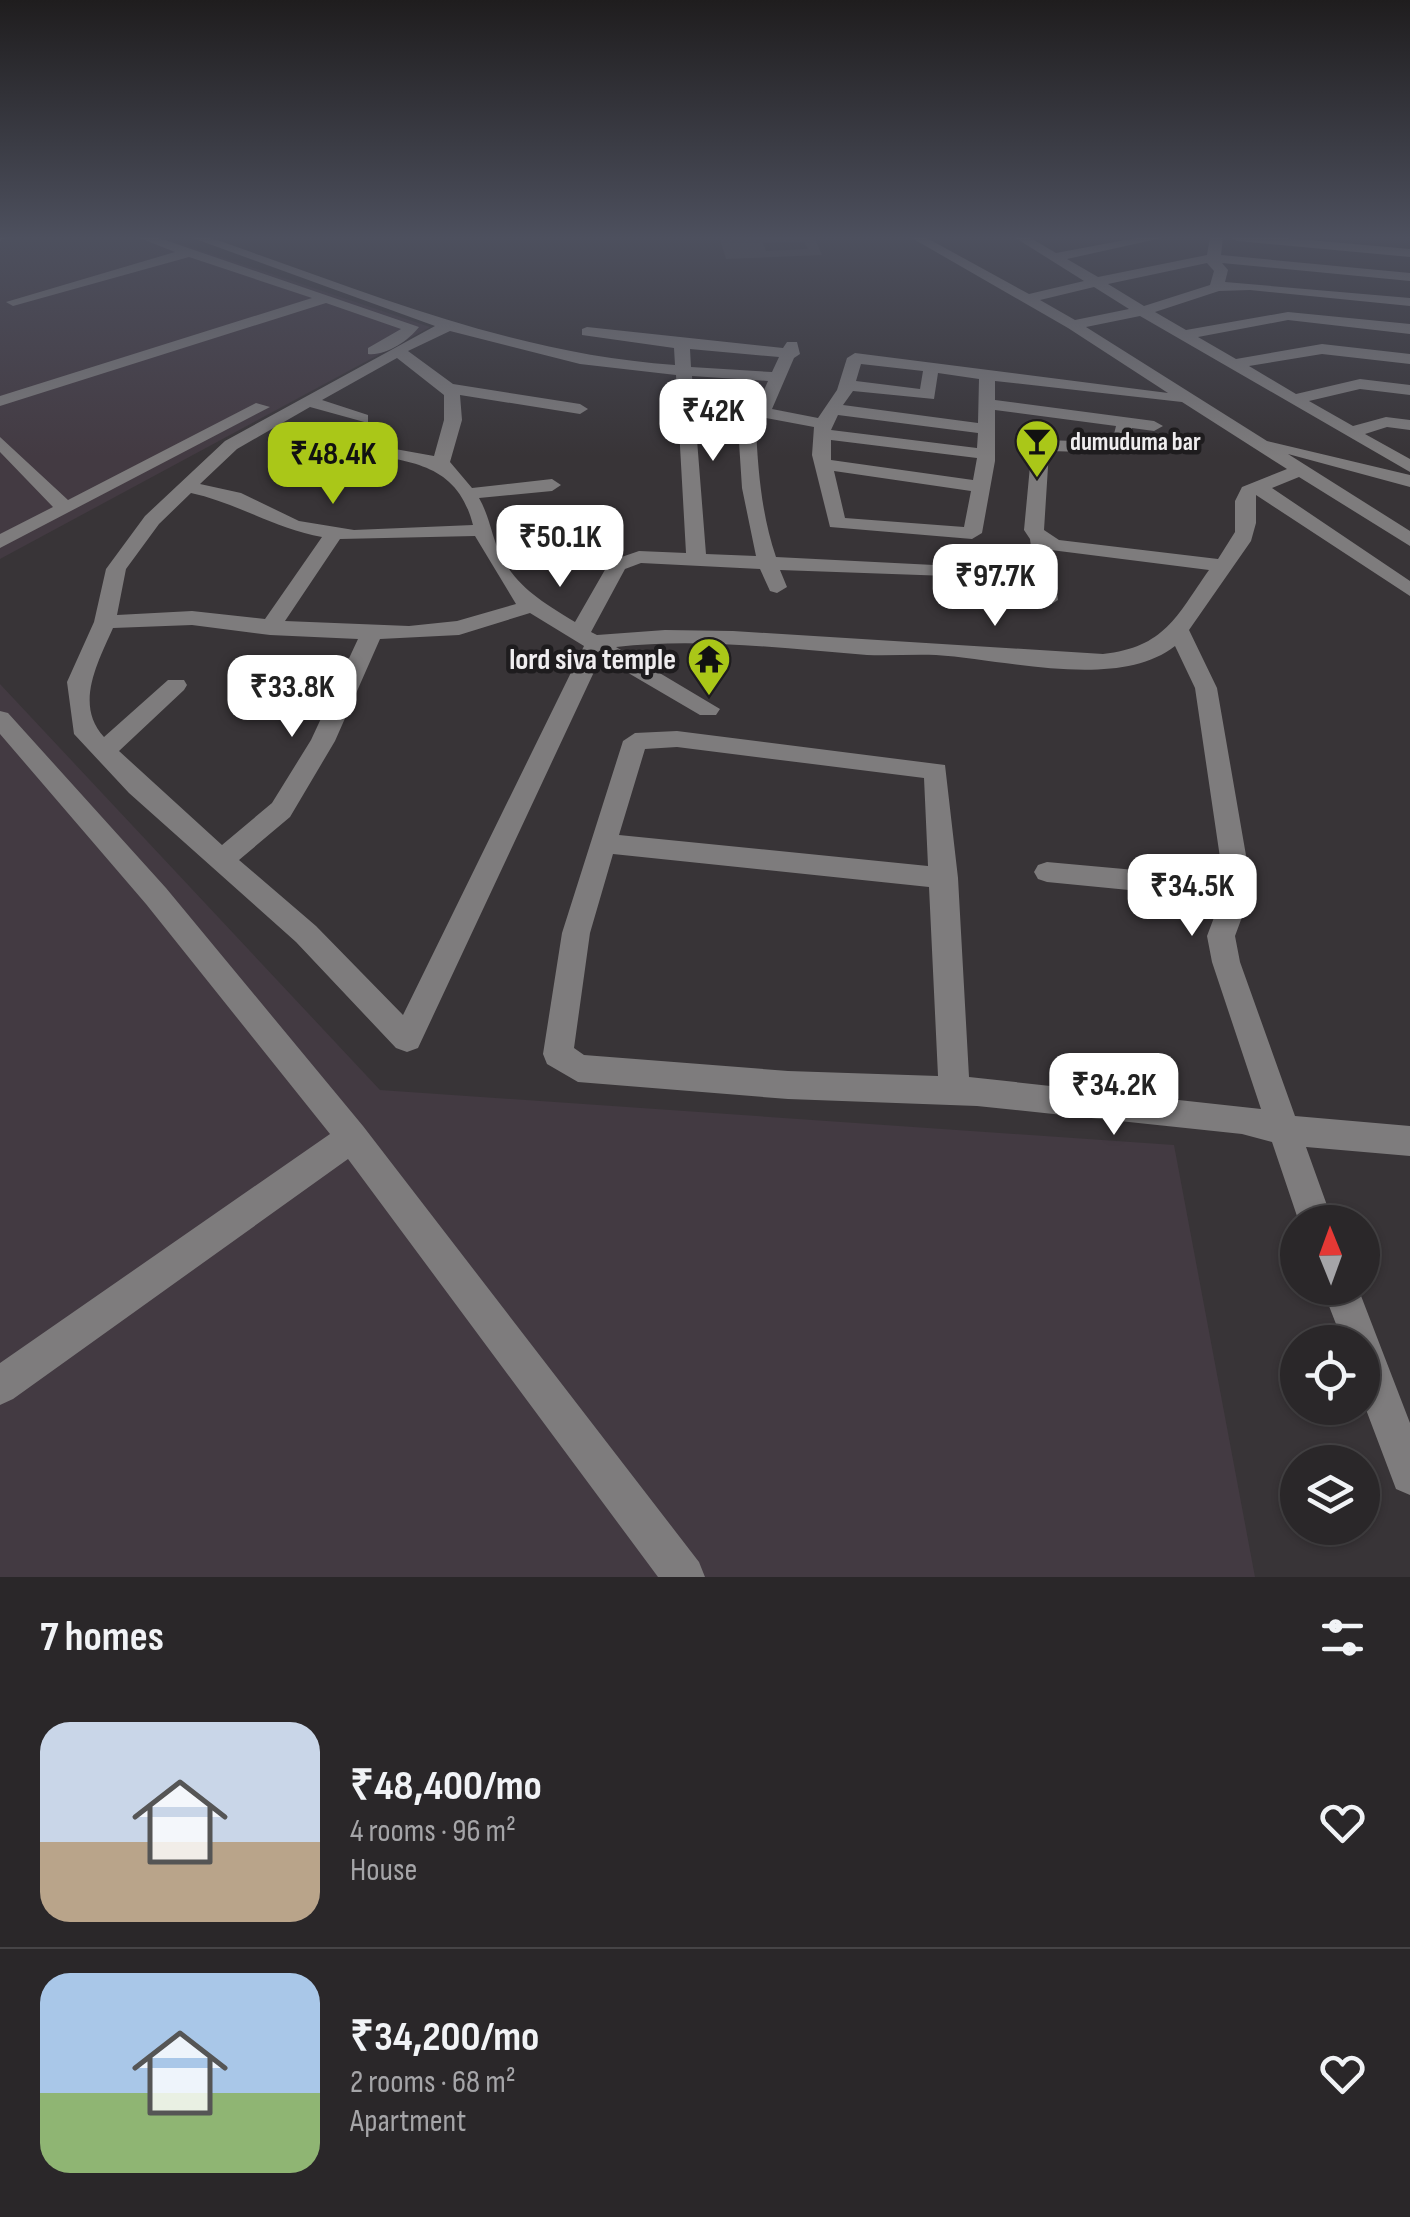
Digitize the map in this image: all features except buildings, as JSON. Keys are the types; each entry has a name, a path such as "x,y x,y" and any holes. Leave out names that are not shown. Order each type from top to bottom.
{"street":[{"path":"0,401 287,311"},
{"path":"0,542 411,329 358,311"},
{"path":"408,311 554,354 682,372 780,377"},
{"path":"1025,311 1176,399 1208,413 1410,540"},
{"path":"1048,311 1208,413"},
{"path":"1073,325 1142,311 1410,466"},
{"path":"1183,335 1288,316 1410,329"},
{"path":"451,324 397,350 231,445 152,520 116,569 105,622 78,682 82,728 138,788 224,858 306,934 407,1039 589,636 617,565 625,560 696,560 1028,576"},
{"path":"587,332 682,344 792,349 762,412 747,427 748,477 767,564 777,587"},
{"path":"682,344 696,560"},
{"path":"1236,364 1322,349 1410,359"},
{"path":"397,350 452,389 580,409"},
{"path":"987,372 986,454 972,534 836,523 823,464 826,422 855,358 987,372 1176,399"},
{"path":"920,420 931,367"},
{"path":"1048,600 1040,540 1034,530 1044,443 1054,413 1054,384"},
{"path":"1296,399 1360,384 1410,390"},
{"path":"846,385 928,395"},
{"path":"441,463 458,407 452,389"},
{"path":"306,401 362,419"},
{"path":"988,404 1154,426"},
{"path":"762,412 986,454"},
{"path":"826,422 920,420 987,429"},
{"path":"1044,443 1120,448 1125,422"},
{"path":"1352,432 1386,422 1410,425"},
{"path":"1254,441 1410,481"},
{"path":"0,442 66,508"},
{"path":"356,447 441,463 467,494 484,530 486,544 518,596 589,636 668,690 708,708"},
{"path":"823,464 981,487"},
{"path":"589,636 874,648 914,646 1058,660 1146,654 1178,629 1222,566 1243,544 1247,513 1244,502 1256,486 1302,470"},
{"path":"467,494 552,485"},
{"path":"1256,486 1410,590"},
{"path":"188,487 234,496 294,526 334,532 410,536 484,530"},
{"path":"270,628 334,532"},
{"path":"1040,540 1222,566"},
{"path":"105,622 192,618 270,628 372,632 459,628 534,605"},
{"path":"1178,629 1206,688 1238,890 1221,936 1226,962 1310,1205"},
{"path":"224,858 281,810 324,741 372,632"},
{"path":"104,751 176,685"},
{"path":"0,719 156,896 352,1138 684,1577"},
{"path":"954,1092 936,771 678,739 635,741 576,934 558,1054 578,1068 788,1086 954,1092 1242,1119 1282,1130 1410,1140"},
{"path":"601,843 945,878"},
{"path":"1047,872 1238,890"},
{"path":"0,1386 352,1138"},
{"path":"1380,1394 1410,1475"}],"shaded area":[{"path":"0,311 381,311 430,327 0,559"},
{"path":"0,684 380,1090 1174,1145 1255,1577 0,1577"}],"place":[{"name":"dumuduma bar","path":"1037,479"},
{"name":"lord siva temple","path":"709,697"}]}
